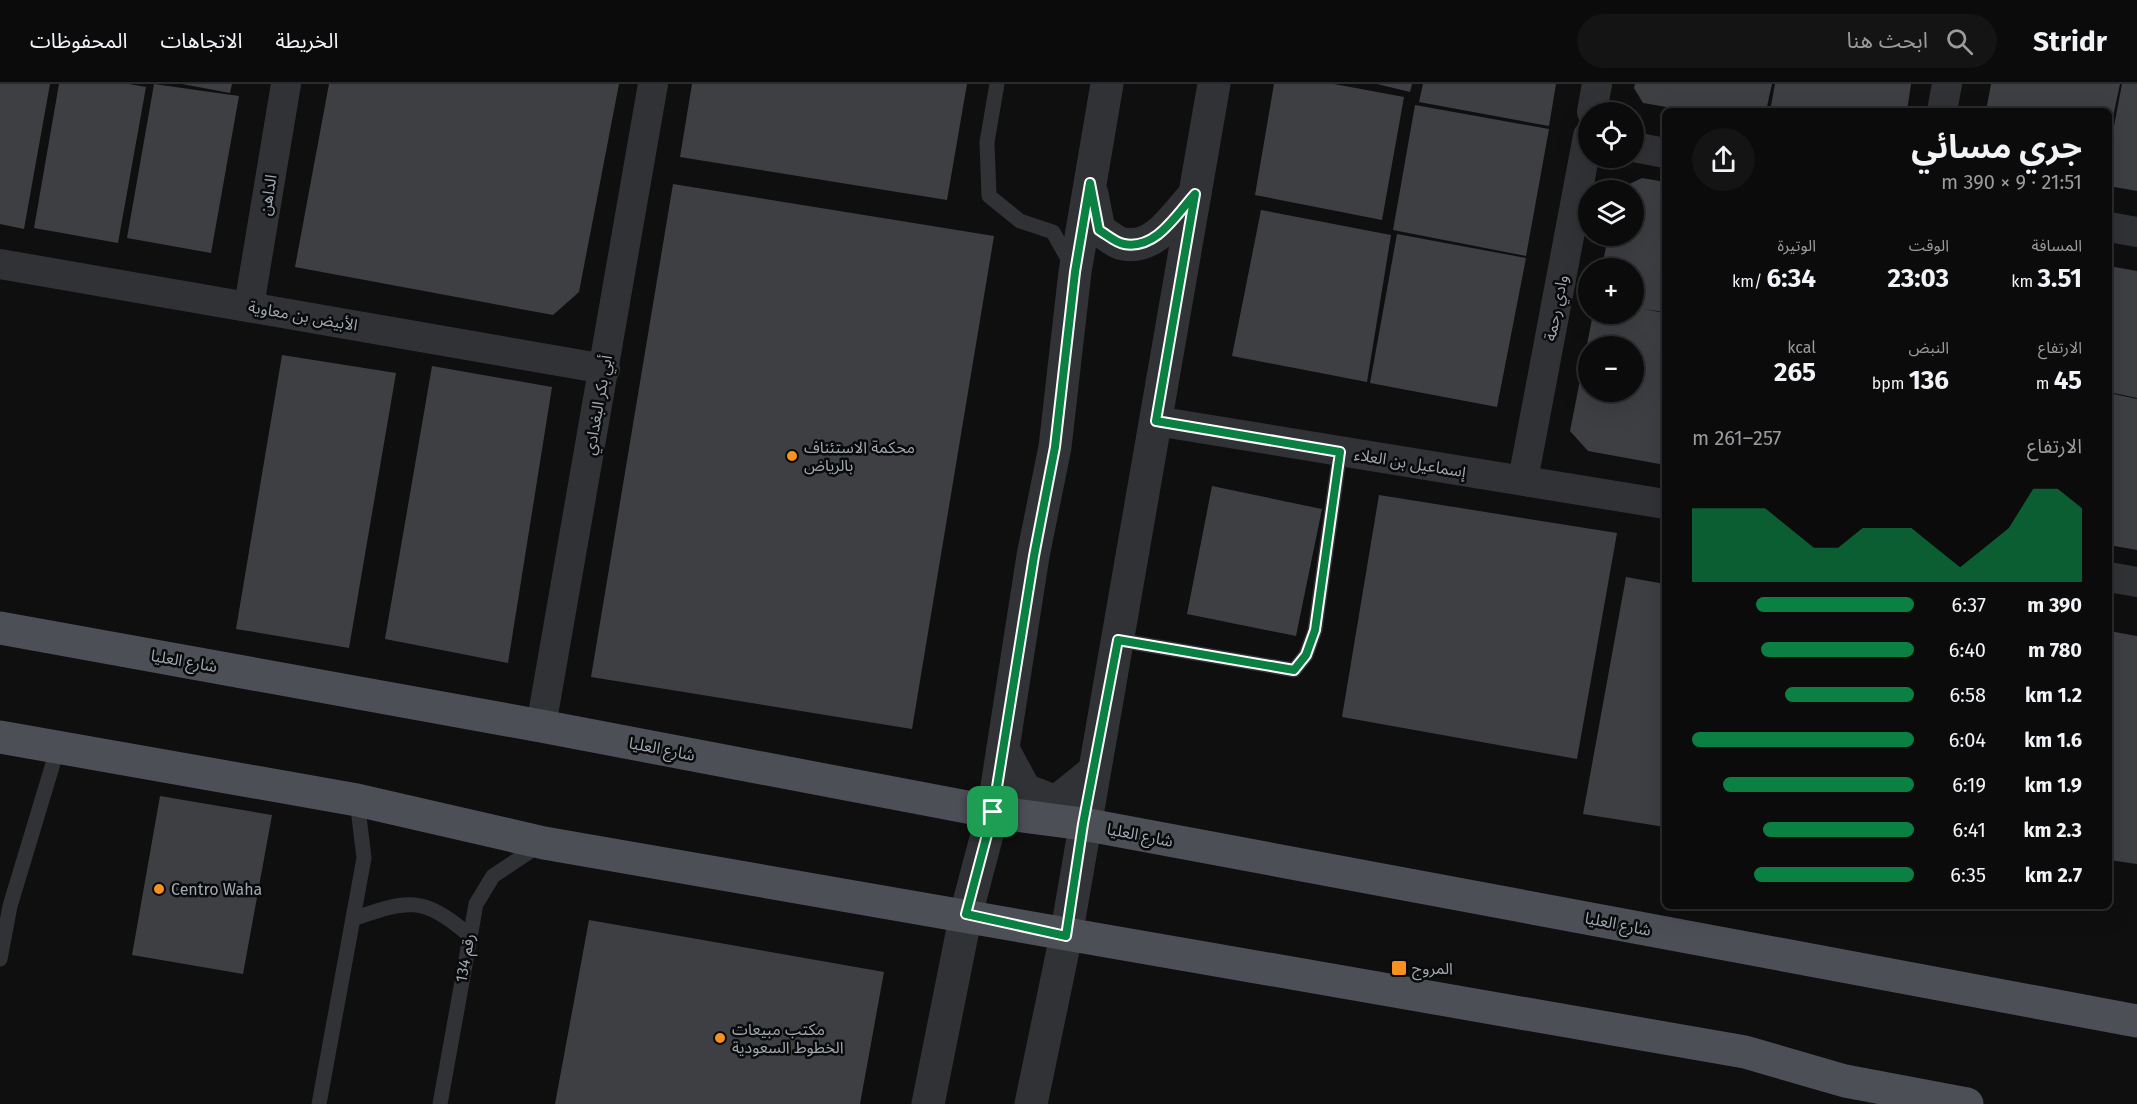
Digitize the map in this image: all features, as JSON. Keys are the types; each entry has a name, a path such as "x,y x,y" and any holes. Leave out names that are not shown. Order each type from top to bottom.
{"main road":[{"name":"شارع العليا","path":"0,628 541,726 993,812 1083,824 2137,1021"},
{"path":"0,737 357,800 544,843 966,914 1066,936 1745,1052 1845,1081 1966,1104"}],"street":[{"name":"الداهن","path":"249,306 286,84"},
{"name":"أبي بكر البغدادي","path":"541,726 653,84"},
{"path":"928,1104 966,914 993,812 1034,556 1055,447 1075,272 1107,84"},
{"path":"1032,1104 1066,936 1083,824 1118,640 1214,84"},
{"path":"1594,102 1597,84"},
{"path":"1943,108 1947,84"},
{"path":"1644,149 1662,152"},
{"name":"وادي رحمة","path":"1523,480 1582,168"},
{"path":"1090,183 1099,230 1122,244 1143,244 1158,234 1195,194"},
{"path":"2112,228 2137,232"},
{"name":"الأبيض بن معاوية","path":"0,264 605,369"},
{"name":"إسماعيل بن العلاء","path":"1156,421 1662,503"},
{"path":"2112,578 2137,582"},
{"path":"1003,749 1025,790 1056,801 1093,772"}],"lane":[{"path":"997,84 987,142 989,196 1020,221 1053,232 1075,272"},
{"path":"1118,640 1294,670 1306,655 1315,630 1340,452"},
{"path":"0,959 9,906 58,747"},
{"path":"319,1104 364,858 357,800"},
{"name":"رقم 134","path":"440,1104 476,904 493,876 544,843"},
{"path":"353,919 394,904 423,904 449,918 469,935"}],"building":[{"path":"0,84 50,84 24,229 0,224"},
{"path":"59,84 129,84 146,87 118,243 34,228"},
{"path":"154,84 239,96 211,253 127,238"},
{"path":"182,84 232,84 230,93"},
{"path":"329,84 619,84 579,292 553,315 295,267"},
{"path":"692,84 967,84 947,200 680,157"},
{"path":"1274,84 1334,84 1404,97 1382,220 1255,195"},
{"path":"1377,84 1412,84 1410,92"},
{"path":"1423,84 1556,84 1549,126 1419,102"},
{"path":"1635,84 1772,84 1767,108 1672,108 1642,102 1634,88"},
{"path":"1775,84 1911,84 1907,108 1771,108"},
{"path":"1991,84 2120,84 2112,122 2112,108 1987,108"},
{"path":"2122,84 2137,84 2137,191 2112,187 2112,136"},
{"path":"1415,105 1549,129 1526,256 1393,230"},
{"path":"1642,178 1662,181 1662,312 1644,309 1644,258 1604,258 1606,246 1644,246 1644,180 1638,180"},
{"name":"محكمة الاستئناف بالرياض","path":"673,184 994,236 912,729 591,677"},
{"path":"1261,210 1391,235 1367,382 1232,356"},
{"path":"1397,234 1526,258 1497,407 1370,383"},
{"path":"2112,267 2137,271 2137,398 2112,393"},
{"path":"1644,309 1662,312 1662,464 1588,451 1570,431 1578,390 1578,402 1644,402 1644,336 1589,336 1591,324 1644,324"},
{"path":"282,355 396,373 349,648 236,629"},
{"path":"432,366 552,387 508,663 385,639"},
{"path":"2112,394 2137,399 2137,550 2112,546"},
{"path":"1212,486 1322,509 1296,636 1187,614"},
{"path":"1379,495 1617,533 1577,759 1342,717"},
{"path":"1626,577 1662,583 1662,827 1583,814"},
{"path":"2112,632 2137,636 2137,864 2112,860"},
{"path":"160,796 272,815 243,974 132,955"},
{"name":"مكتب مبيعات الخطوط السعودية","path":"589,920 884,972 860,1104 555,1104"}],"place":[{"name":"محكمة الاستئناف بالرياض","path":"792,456"},
{"name":"Centro Waha","path":"159,889"},
{"name":"المروج","path":"1399,968"},
{"name":"مكتب مبيعات الخطوط السعودية","path":"720,1038"}],"route":[{"path":"1090,183 1099,230 1122,244 1143,244 1158,234 1195,194 1156,421 1340,452 1315,630 1306,655 1294,670 1180,653 1118,640 1083,824 1066,936 966,914 993,812 1034,556 1055,447 1075,272 1090,183"}]}
